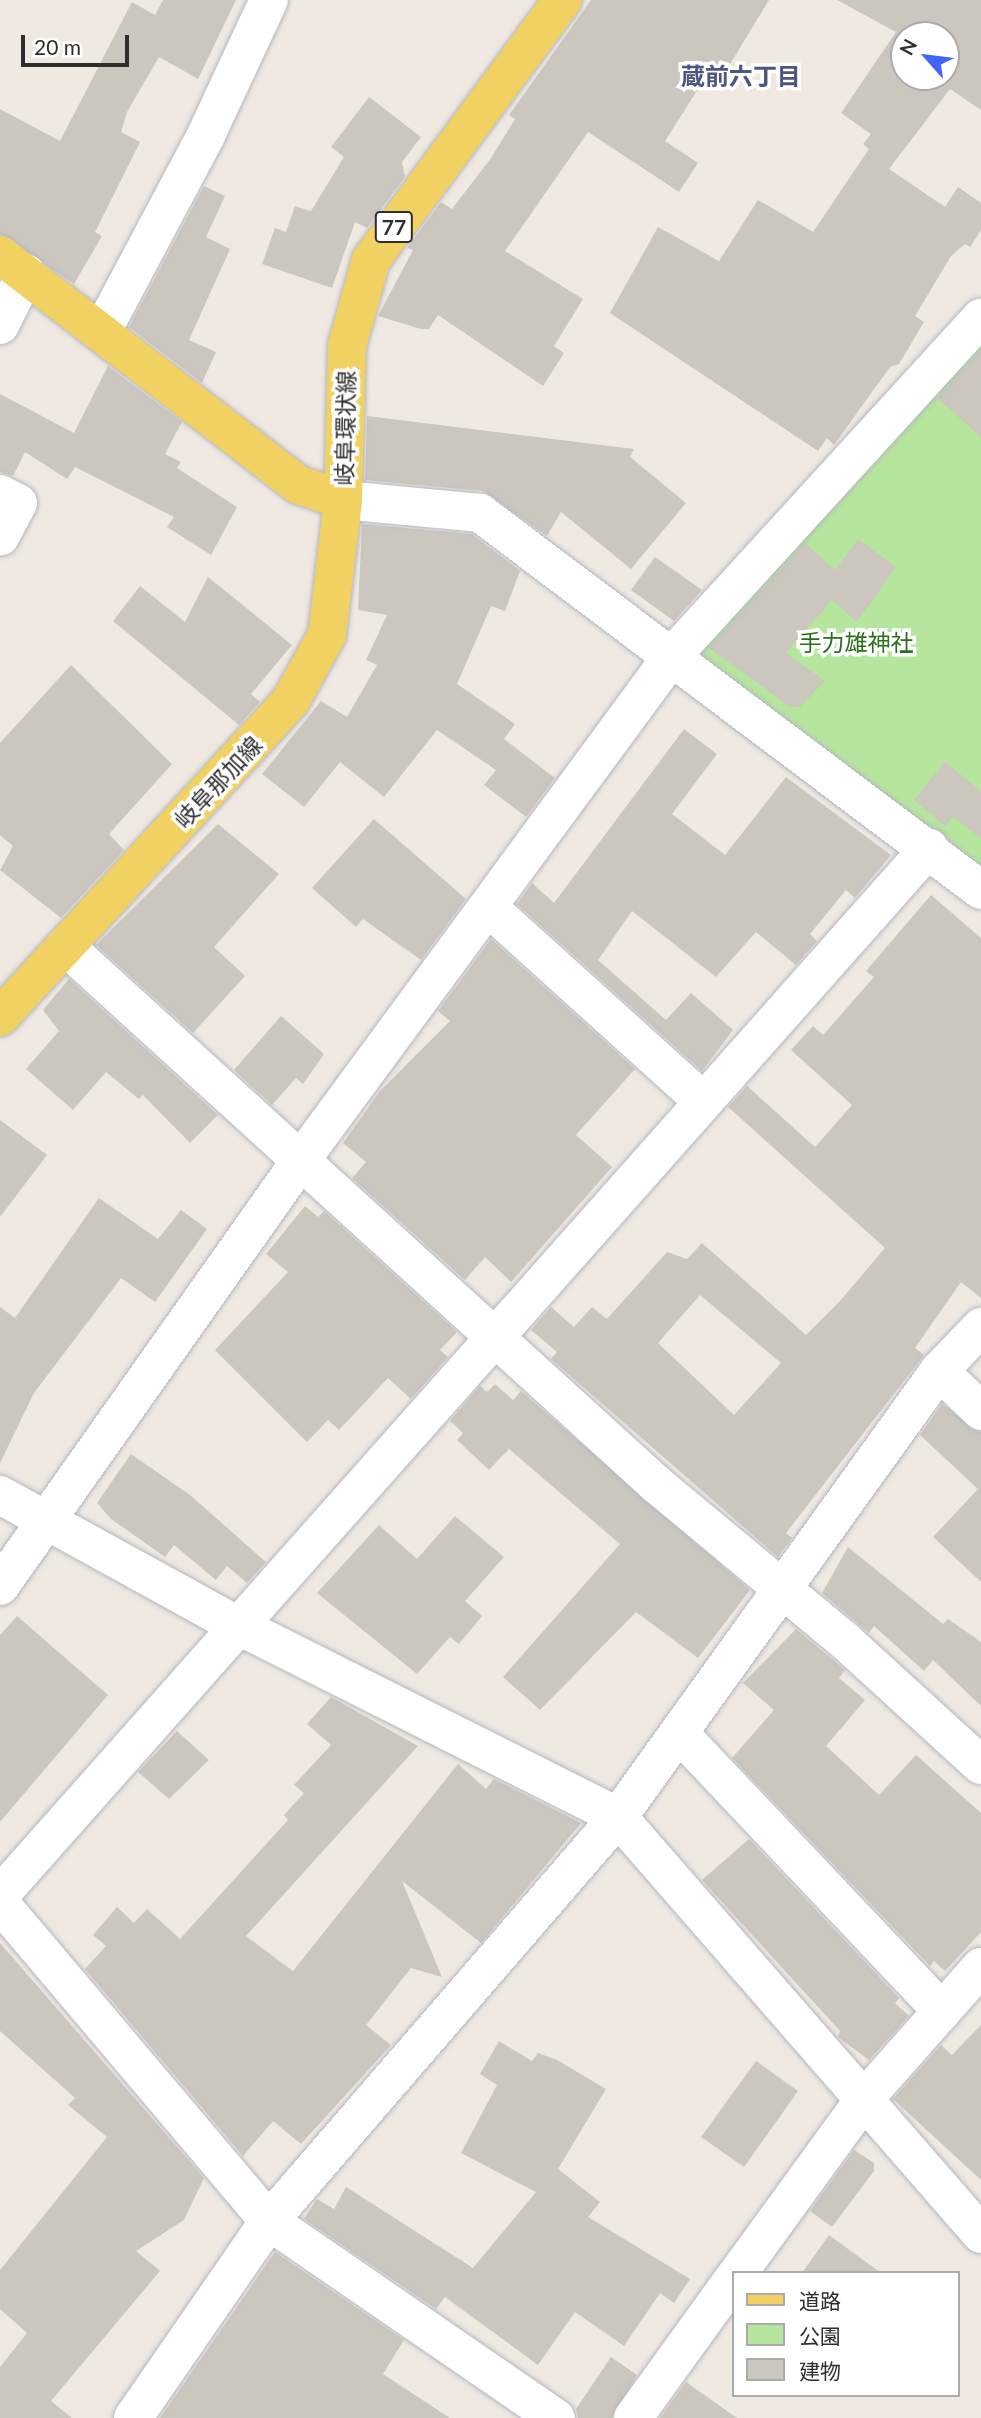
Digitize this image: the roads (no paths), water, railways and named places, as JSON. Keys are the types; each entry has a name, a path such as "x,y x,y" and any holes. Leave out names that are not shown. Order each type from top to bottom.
{"main road":[{"name":"岐阜環状線","path":"13,264 299,485 343,499 347,346 371,260 563,0"},
{"name":"岐阜那加線","path":"0,1017 290,702 327,635 343,499"}],"street":[{"path":"102,331 206,135 269,0"},
{"path":"0,325 13,264"},
{"path":"0,1586 301,1160 672,656 981,318"},
{"path":"0,494 18,503 0,537"},
{"path":"343,499 480,513 929,848 981,890"},
{"path":"0,1895 235,1624 929,848"},
{"path":"488,907 703,1101"},
{"path":"65,946 493,1336 781,1593 843,1639 981,1765"},
{"path":"133,2418 269,2221 618,1817 939,1371 981,1327"},
{"path":"939,1371 981,1411"},
{"path":"0,1495 235,1624 618,1817 981,2234"},
{"path":"679,1733 942,2011"},
{"path":"0,1903 269,2221 556,2418"},
{"path":"739,2271 865,2098 981,1967"},
{"path":"633,2418 732,2281"}],"district":[{"name":"蔵前六丁目","path":"741,76"}],"park label":[{"name":"手力雄神社","path":"856,642"}]}
